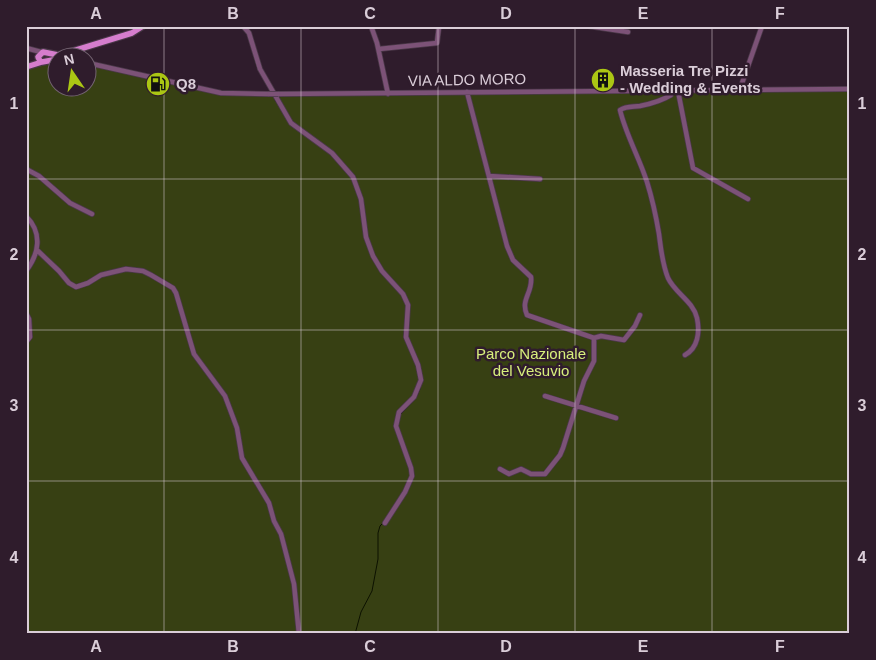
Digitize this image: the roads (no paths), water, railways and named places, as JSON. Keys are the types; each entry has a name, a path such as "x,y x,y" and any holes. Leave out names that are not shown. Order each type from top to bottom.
{"main road":[{"path":"83,48 132,33 143,26"},
{"path":"26,67 33,65 40,57 48,56"},
{"path":"40,57 48,58"}],"street":[{"path":"243,26 249,33 260,69 291,123 332,153 354,177 361,199 366,236 373,256 382,271 403,294 408,305 406,337 418,366 420,380 414,397 399,412 396,418 396,426 412,476 405,492 384,523"},
{"path":"371,26 388,94"},
{"path":"378,49 437,43 439,26"},
{"path":"588,26 628,32"},
{"path":"740,89 762,26"},
{"path":"26,48 32,50 40,57"},
{"name":"VIA ALDO MORO","path":"98,65 220,93 388,94 850,88"},
{"path":"671,91 671,95 667,97 642,106 620,110 626,131 647,182 656,221 660,254 668,278 692,308 697,318 697,340 691,351 685,355"},
{"path":"678,91 694,168 748,199"},
{"path":"467,92 512,260 531,277 531,285 524,306 527,315 594,338 601,336 624,340 635,326 640,315"},
{"path":"26,169 39,176 70,203 92,214"},
{"path":"489,176 540,179"},
{"path":"26,216 34,227 38,251 34,261 26,271"},
{"path":"38,251 76,287 88,283 101,275 126,269 143,271 173,288 179,300 194,354 225,396 237,428 242,458 270,503 274,521 281,534 294,584 299,634"},
{"path":"26,313 29,319 30,337 26,342"},
{"path":"500,468 511,474 521,469 531,474 545,474 560,455 584,381 594,361 594,338"},
{"path":"545,396 616,418"}],"waterway":[{"path":"254,57 257,68"},
{"path":"275,100 281,109"},
{"path":"295,128 301,133"},
{"path":"417,396 420,389"},
{"path":"400,415 413,401"},
{"path":"355,634 361,612 372,591 378,559 378,533 383,523"}],"place":[{"name":"Masseria Tre Pizzi - Wedding & Events","path":"603,80"},
{"name":"Q8","path":"158,84"}],"park label":[{"name":"Parco Nazionale del Vesuvio","path":"531,362"}]}
